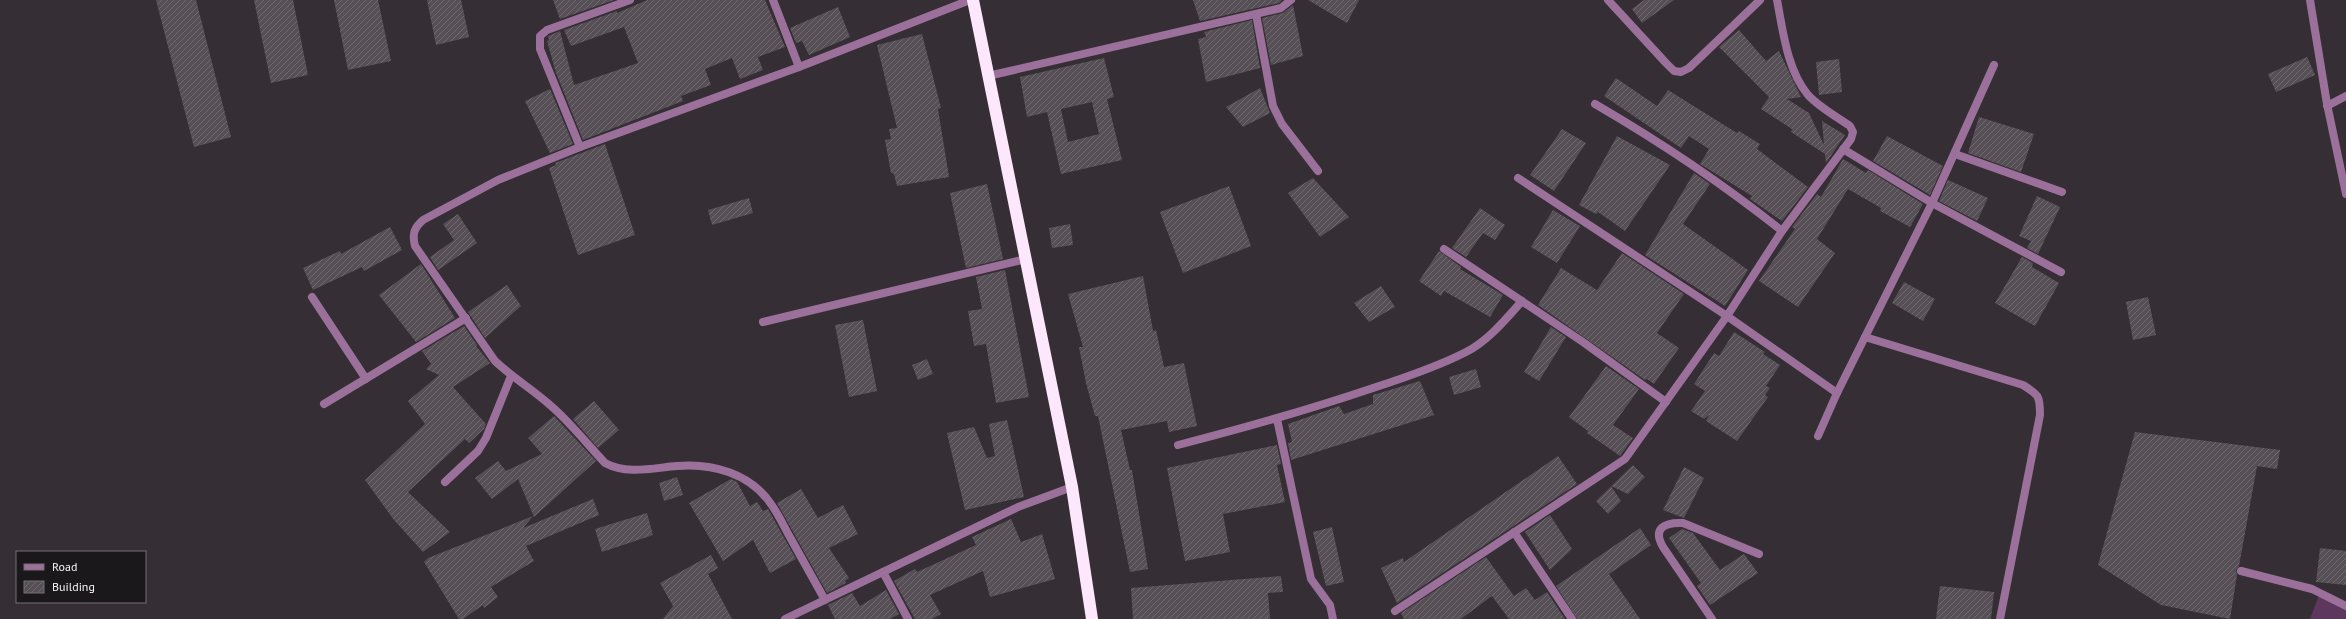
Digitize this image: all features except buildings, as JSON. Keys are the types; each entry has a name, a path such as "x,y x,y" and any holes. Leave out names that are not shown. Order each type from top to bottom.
{"highway":[{"path":"971,0 1026,259 1072,487 1092,619"}],"street":[{"path":"580,147 540,48 540,36 547,30 630,0"},
{"path":"773,0 799,67"},
{"path":"825,600 771,503 756,488 734,473 710,466 687,465 629,470 616,469 605,463 552,406 530,388 511,376 495,360 415,246 413,236 416,227 423,220 498,180 580,147 799,67 971,0"},
{"path":"988,76 1281,8 1292,0"},
{"path":"1608,0 1674,71 1681,72 1689,68 1760,0"},
{"path":"1395,611 1624,459 1727,316 1782,231 1843,149 1853,132 1850,126 1810,96 1800,85 1785,39 1777,0"},
{"path":"2310,0 2328,106 2346,194"},
{"path":"1256,14 1272,106 1282,124 1318,171"},
{"path":"1818,436 1837,393 1932,203 1994,65"},
{"path":"2328,106 2346,96"},
{"path":"1595,104 1661,142 1734,193 1782,231"},
{"path":"1843,149 1932,203 2061,272"},
{"path":"1955,154 2062,192"},
{"path":"1518,178 1727,316 1837,393"},
{"path":"1444,249 1583,342 1666,402"},
{"path":"763,322 1026,259"},
{"path":"312,298 366,379"},
{"path":"1178,444 1277,419 1396,380 1467,352 1502,324 1522,301"},
{"path":"324,404 466,318"},
{"path":"1865,337 2023,385 2035,393 2040,399 2040,415 2000,619"},
{"path":"445,482 468,462 482,444 511,376"},
{"path":"1277,419 1311,578 1330,605 1333,619"},
{"path":"785,619 1018,507 1072,487"},
{"path":"1712,619 1658,539 1659,532 1664,525 1672,522 1683,523 1759,554"},
{"path":"1514,532 1572,619"},
{"path":"2241,571 2312,589 2346,606"},
{"path":"883,572 908,619"}],"shaded area":[{"path":"2320,593 2346,603 2346,619 2310,619"}]}
